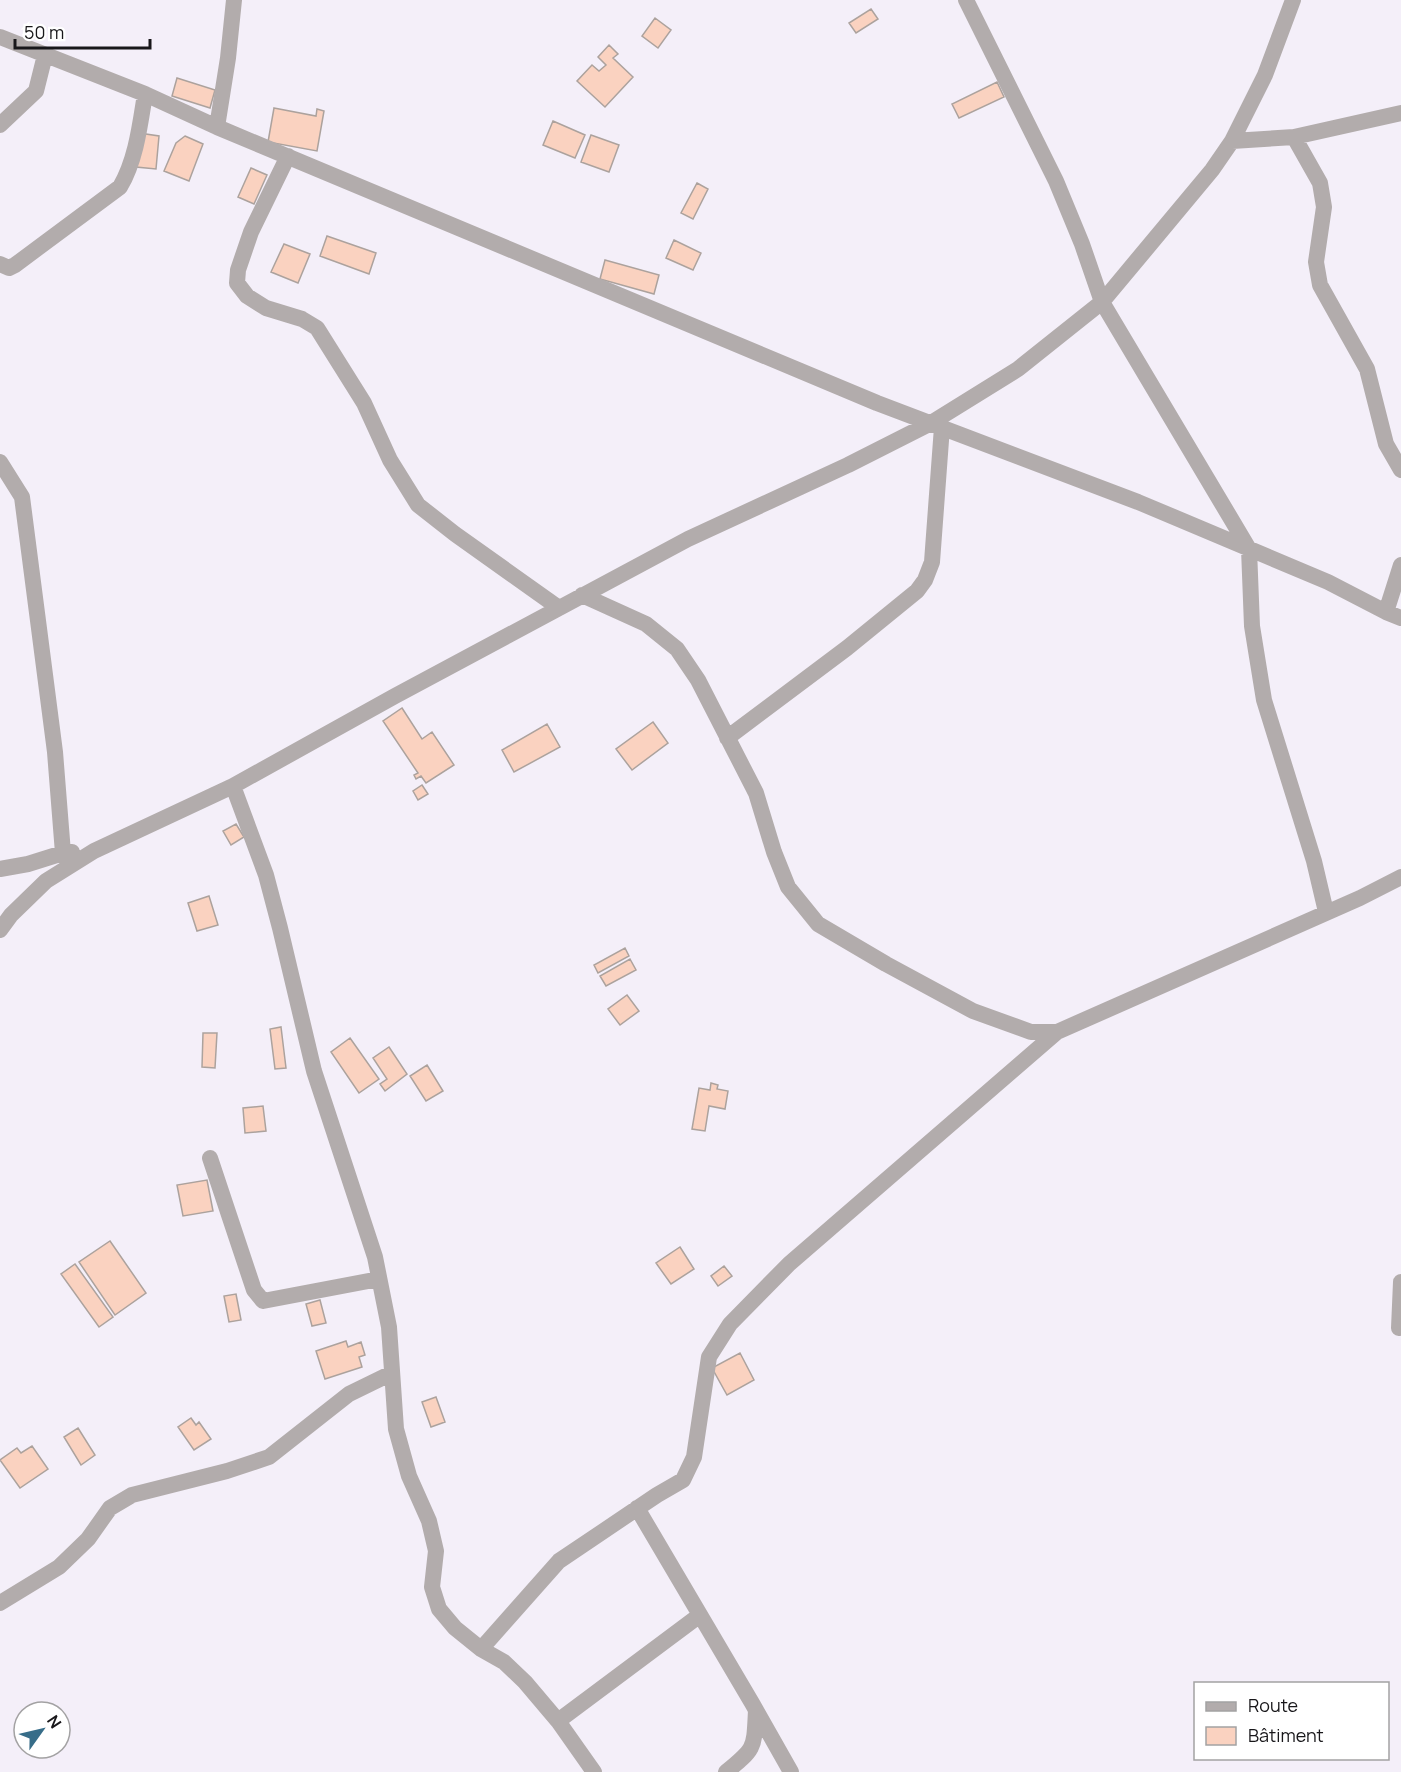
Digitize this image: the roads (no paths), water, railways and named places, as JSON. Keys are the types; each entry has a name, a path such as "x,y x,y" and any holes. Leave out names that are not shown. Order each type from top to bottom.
{"street":[{"path":"216,127 228,58 234,0"},
{"path":"966,0 1056,181 1082,244 1102,302 1249,549 1252,626 1264,700 1314,861 1326,912"},
{"path":"0,930 11,915 46,881 94,851 233,786 688,539 937,425 1018,369 1102,302 1212,170 1233,141 1265,75 1293,0"},
{"path":"0,37 145,94 216,127 877,403 1138,502 1328,582 1393,615 1401,565"},
{"path":"0,125 36,91 45,55"},
{"path":"0,264 9,268 15,265 120,187 126,176 139,133 145,94"},
{"path":"1233,141 1294,137 1401,113"},
{"path":"1294,137 1320,183 1324,207 1316,262 1320,285 1367,369 1386,444 1401,470"},
{"path":"288,156 251,232 238,270 237,283 247,296 266,308 302,319 317,328 364,403 390,460 418,505 559,608"},
{"path":"727,738 847,648 917,591 925,580 932,562 937,425"},
{"path":"0,462 22,497 55,752 63,853"},
{"path":"582,596 646,624 677,649 698,680 756,793 774,852 788,887 818,924 973,1011 1031,1032 1057,1032"},
{"path":"233,786 266,875 314,1071 375,1257 389,1327 396,1429 410,1476 429,1521 436,1551 432,1587 439,1609 455,1628 481,1649 504,1662 525,1682 558,1721 594,1772"},
{"path":"0,869 28,864 63,853 94,851"},
{"path":"481,1649 559,1562 636,1508 683,1480 694,1457 709,1357 729,1324 789,1264 1057,1032 1360,898 1401,877"},
{"path":"210,1158 254,1290 263,1301 379,1279"},
{"path":"1399,1328 1401,1282"},
{"path":"0,1603 59,1567 88,1539 110,1508 121,1500 269,1457 349,1394 392,1373"},
{"path":"636,1508 791,1772"},
{"path":"558,1721 700,1615"},
{"path":"726,1772 749,1754 755,1740 756,1710"}]}
